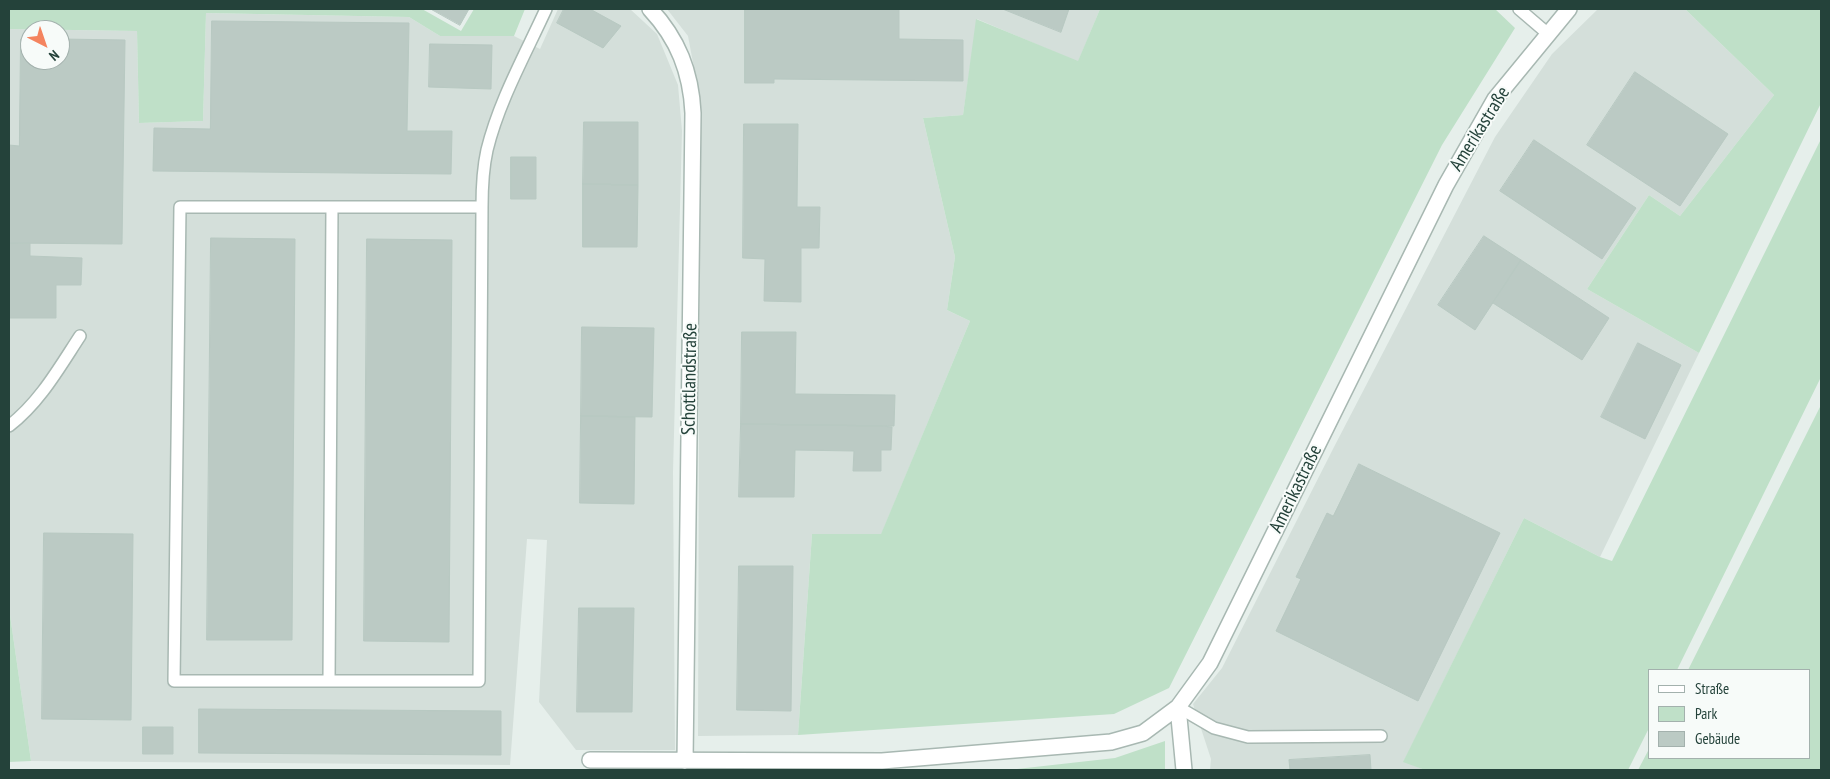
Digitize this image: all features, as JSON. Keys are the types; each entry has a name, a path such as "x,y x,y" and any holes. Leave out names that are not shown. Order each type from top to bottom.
{"street":[{"name":"Schottlandstraße","path":"650,9 665,25 675,41 689,78 692,104 685,761"},
{"name":"Amerikastraße","path":"685,761 882,761 1112,742 1143,733 1178,707 1210,664 1446,185 1495,99 1568,9"},
{"path":"1178,707 1184,770"},
{"path":"590,760 685,761"}],"lane":[{"path":"482,207 180,207 174,681 479,681 482,207 482,187 485,161 492,131 546,9"},
{"path":"1519,9 1547,34"},
{"path":"329,681 332,207"},
{"path":"9,426 41,394 80,336"},
{"path":"1178,707 1214,728 1248,737 1381,736"}],"shaded area":[{"path":"558,9 630,9 657,34 678,85 682,131 673,472 675,750 576,750 539,702 547,540 527,539 510,765 31,761 9,608 9,29 20,29 20,70 70,70 70,30 137,31 139,123 203,121 206,13 409,17 440,36 514,36 540,49"},
{"path":"667,9 1100,9 1078,62 977,19 963,115 923,118 955,257 947,310 970,321 881,535 812,534 798,735 698,736 700,100 688,36"},
{"path":"1598,9 1685,9 1774,95 1680,216 1649,195 1587,289 1699,353 1600,557 1524,518 1404,761 1425,770 1210,770 1211,759 1193,704 1222,668 1495,137 1552,54"}],"green space":[{"path":"9,9 422,9 461,31 474,9 525,9 514,36 440,36 409,17 206,13 203,121 139,123 137,31 70,30 70,20 20,20 20,29 9,29"},
{"path":"1100,9 1495,9 1515,28 1442,145 1169,688 1114,714 798,735 812,534 881,534 970,321 947,310 955,257 923,118 963,115 976,19 1078,61"},
{"path":"1685,9 1821,9 1821,103 1699,353 1587,289 1649,195 1680,216 1774,95"},
{"path":"1821,139 1821,377 1677,669 1648,669 1648,730 1628,770 1425,770 1403,762 1524,518 1600,557 1612,561"},
{"path":"1821,405 1821,770 1638,770 1648,751 1648,759 1810,759 1810,669 1689,669"},
{"path":"9,608 31,761 9,762"},
{"path":"1165,741 1165,770 1008,770 1115,758"}],"building":[{"path":"431,9 469,9 460,25"},
{"path":"564,9 590,9 621,26 603,48 557,23"},
{"path":"745,9 899,9 899,39 963,40 963,81 774,79 774,83 745,83"},
{"path":"1003,9 1069,9 1061,32"},
{"path":"212,21 409,23 407,131 452,131 451,174 153,171 154,128 210,129"},
{"path":"70,39 125,40 122,244 9,243 9,145 19,146 20,70 70,70"},
{"path":"430,44 492,45 491,89 429,87"},
{"path":"1635,72 1728,134 1680,206 1587,145"},
{"path":"584,122 638,122 638,185 583,184"},
{"path":"744,124 798,124 797,207 820,207 819,248 801,248 801,302 764,301 765,259 743,258"},
{"path":"1534,140 1636,208 1602,259 1500,191"},
{"path":"511,157 536,157 536,199 511,199"},
{"path":"583,184 638,185 637,247 583,247"},
{"path":"1484,236 1521,260 1475,330 1438,305"},
{"path":"211,238 295,239 292,640 207,640"},
{"path":"367,239 452,240 449,642 364,641"},
{"path":"9,243 30,243 30,256 82,258 81,285 56,285 56,318 9,318"},
{"path":"1521,260 1609,318 1582,360 1493,303"},
{"path":"582,327 654,328 652,417 581,416"},
{"path":"742,332 796,332 795,394 895,395 894,426 741,424"},
{"path":"1638,343 1681,365 1645,439 1601,417"},
{"path":"581,416 635,417 634,504 580,503"},
{"path":"741,424 892,427 891,450 881,450 881,471 853,471 854,451 795,450 794,497 739,497"},
{"path":"1359,464 1500,533 1418,701 1276,631 1301,579 1296,577 1327,513 1333,516"},
{"path":"44,533 133,534 131,720 42,719"},
{"path":"739,566 793,566 791,711 737,710"},
{"path":"579,608 634,608 632,712 577,712"},
{"path":"199,709 501,711 501,755 199,753"},
{"path":"143,727 173,727 173,754 143,754"},
{"path":"1370,755 1371,770 1290,770 1289,760"}]}
